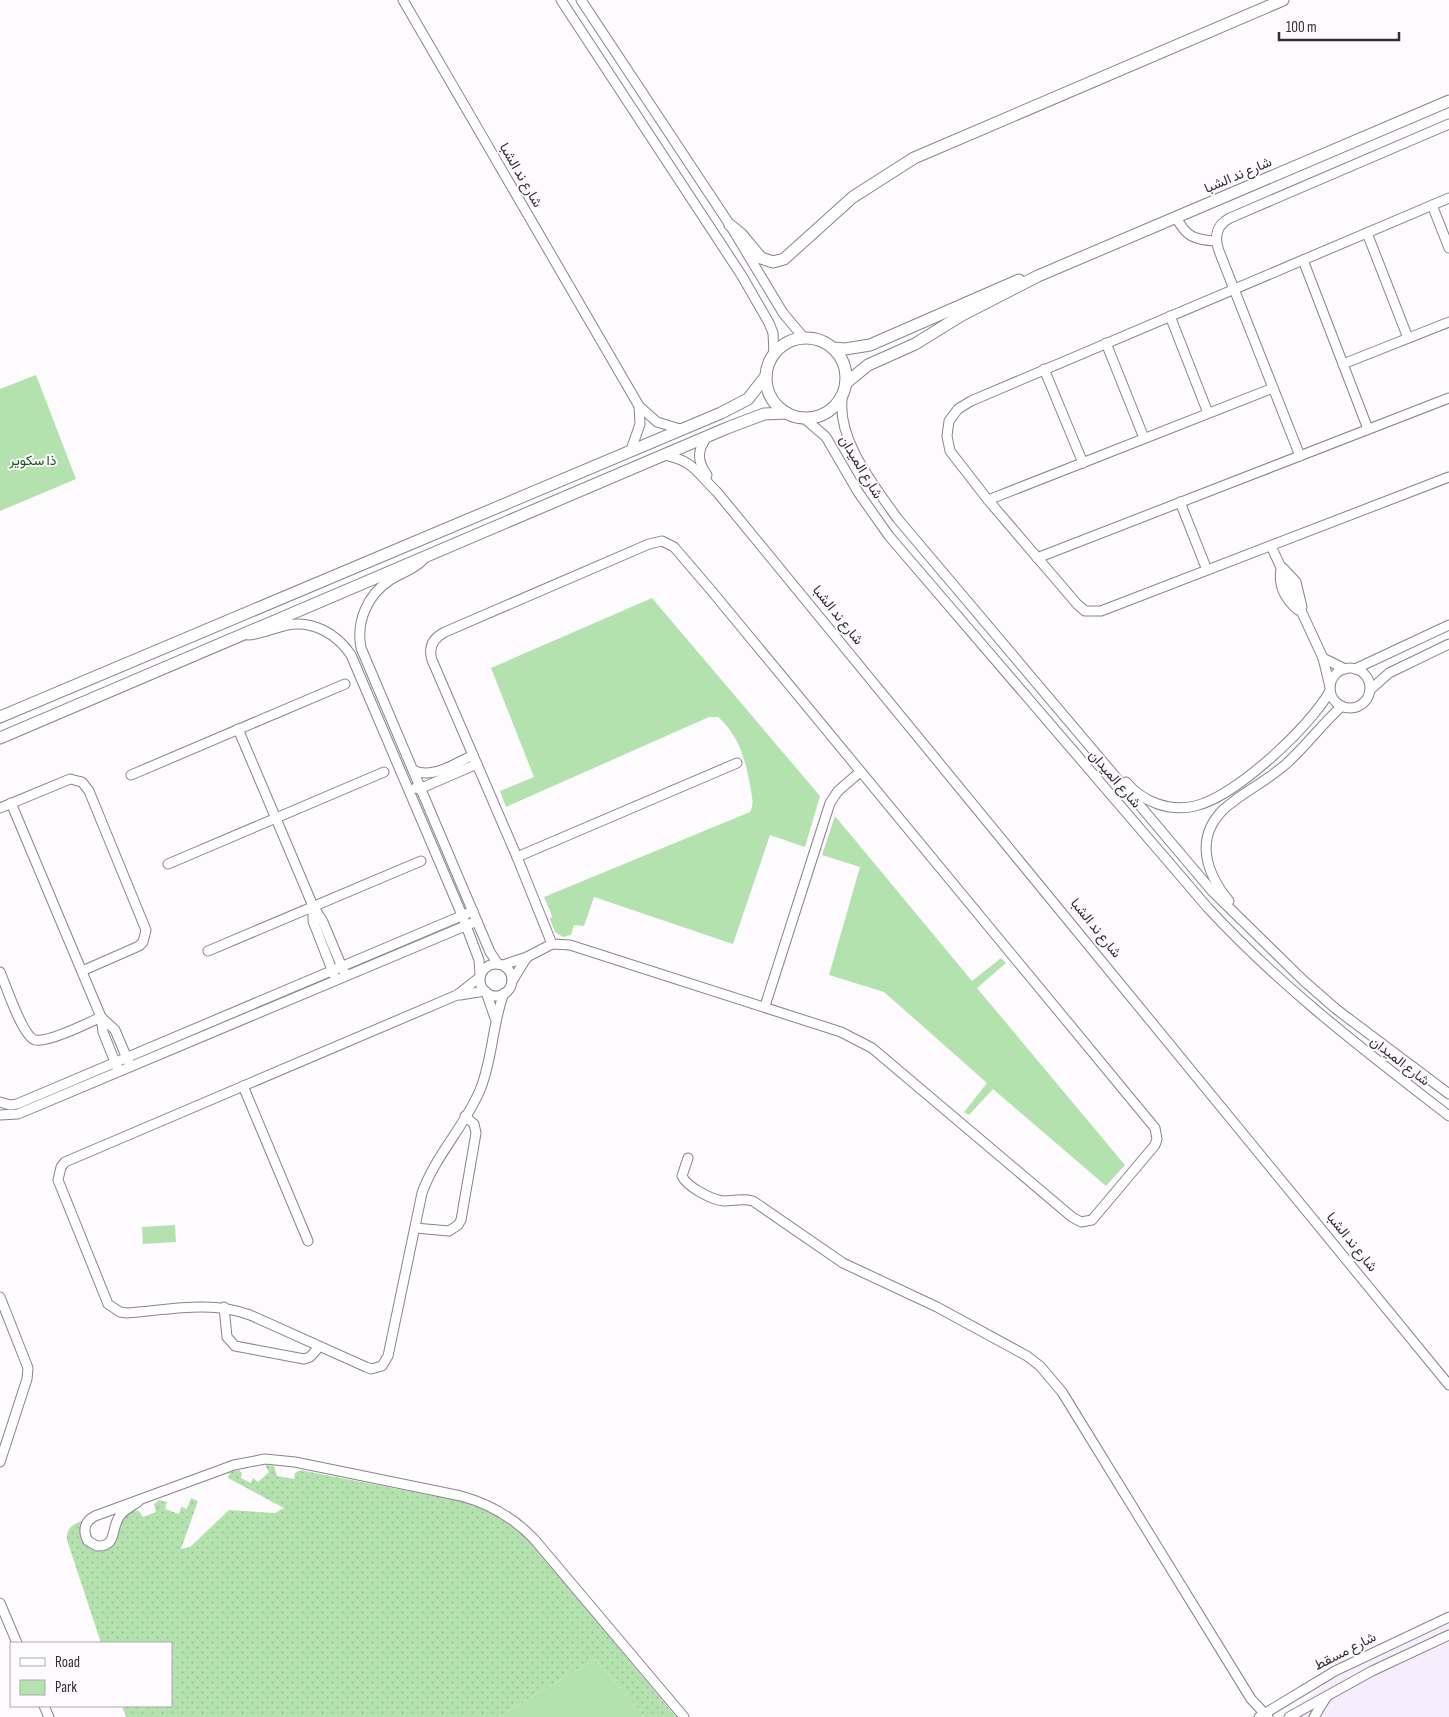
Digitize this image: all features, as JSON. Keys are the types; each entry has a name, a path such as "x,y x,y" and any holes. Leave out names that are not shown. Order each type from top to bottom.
{"main road":[{"path":"730,225 741,234 761,258 773,262 778,261 794,251 853,197 914,158 1283,0"},
{"name":"شارع ند الشبا","path":"845,388 868,365 914,344 962,315 1038,276 1449,101"},
{"name":"شارع ند الشبا","path":"833,348 845,349 870,345 1004,285 1038,276"},
{"path":"0,718 742,403 753,394 766,376 774,354 788,343 804,338 814,339 833,348 844,364 845,388 837,404 828,412 816,417 804,418 787,414 764,414 708,436 0,738"},
{"path":"766,376 771,398 787,414"}],"street":[{"name":"شارع ند الشبا","path":"403,0 639,406"},
{"path":"561,0 742,276 769,323 773,333 774,354"},
{"path":"581,0 730,225 783,314 804,338"},
{"path":"1300,456 1216,241 1218,230 1230,218 1449,124"},
{"path":"1449,198 964,404 949,421 947,436 950,451 988,500 1081,608 1091,612 1101,611 1449,477"},
{"path":"1432,205 1449,248"},
{"path":"1176,217 1182,229 1189,236 1198,240 1216,241"},
{"path":"1368,233 1408,338"},
{"path":"1303,260 1368,429"},
{"path":"1170,316 1208,413"},
{"path":"1343,364 1449,322"},
{"path":"1106,343 1144,438"},
{"path":"1044,370 1082,463"},
{"name":"شارع الميدان","path":"845,388 841,411 844,430 885,500 911,534 1073,724 1107,769 1212,891 1304,982 1336,1009 1449,1094"},
{"path":"988,500 1273,388"},
{"path":"1037,558 1449,398"},
{"path":"639,406 658,422 680,429"},
{"path":"631,450 640,424 639,406"},
{"name":"شارع الميدان","path":"804,418 826,437 858,492 889,536 1208,908 1246,948 1325,1020 1449,1116"},
{"name":"شارع ند الشبا","path":"708,436 702,443 699,457 703,470 718,492"},
{"name":"شارع ند الشبا","path":"664,455 677,457 692,464 718,492 1449,1385"},
{"path":"1180,502 1207,570"},
{"path":"527,957 504,993 496,1020 483,1083 428,1178 386,1361 377,1368 371,1368 319,1347 250,1315 224,1307 127,1313 113,1309 105,1297 60,1186 58,1173 61,1167 71,1160 457,995 480,976 487,966 527,957 552,944 570,945 849,1034 864,1043 1076,1221 1087,1222 1096,1216 1155,1145 1157,1133 1151,1122 679,552 668,543 648,544 445,632 434,640 430,654 432,660 517,857 552,944"},
{"path":"1271,546 1323,658 1330,689 1336,702 1342,706 1350,708 1360,706 1370,690 1389,673 1449,644"},
{"path":"425,558 416,566 389,580 377,591 365,608 359,632 361,648 490,952 510,972 512,981"},
{"path":"240,635 262,633 287,625 300,624 323,630 338,638 355,662 466,925 479,960 480,984 496,1020"},
{"path":"1107,769 1121,776 1141,796 1156,804 1179,808 1203,804 1234,786 1275,754 1321,706 1337,674 1449,625"},
{"path":"1323,658 1366,677 1370,690"},
{"path":"131,775 345,684"},
{"path":"1244,924 1210,874 1206,846 1212,826 1224,809 1286,764 1342,706"},
{"path":"238,730 313,906 323,922 344,971"},
{"path":"391,745 397,750 414,788 420,789 477,764"},
{"path":"413,770 422,774 432,773 473,755"},
{"path":"517,857 737,763"},
{"path":"168,864 384,772"},
{"path":"765,1006 830,803 838,792 860,772"},
{"path":"0,808 70,780 82,782 89,791 146,930 144,942 139,946 82,971"},
{"path":"11,803 102,1017 115,1030 128,1062"},
{"path":"208,951 421,861"},
{"path":"313,906 313,921 335,975"},
{"path":"0,1115 18,1114 128,1062 335,975 472,911"},
{"path":"344,971 476,921"},
{"path":"0,972 25,1029 31,1038 36,1040 47,1039 102,1017"},
{"path":"457,995 485,992 495,996 504,993"},
{"path":"102,1017 102,1032 117,1067"},
{"path":"0,1102 10,1105 17,1104 117,1067"},
{"path":"243,1086 308,1241"},
{"path":"415,1228 449,1232 458,1225 476,1132 474,1124 465,1116"},
{"path":"688,1158 682,1172 684,1179 689,1184 719,1200 742,1199 753,1201 843,1263 946,1312 1019,1350 1040,1366 1071,1405 1263,1716"},
{"path":"0,1297 28,1368 27,1379 0,1462"},
{"path":"224,1307 227,1337 235,1346 304,1359 310,1357 319,1347"},
{"path":"139,1502 119,1516 113,1538 108,1544 97,1546 88,1541 85,1528 92,1518 234,1465 265,1460 295,1462 461,1496 485,1504 512,1519 534,1539 684,1717"},
{"path":"0,1602 18,1642"},
{"name":"شارع مسقط","path":"1263,1716 1347,1664 1449,1617"},
{"path":"1290,1717 1329,1693 1449,1635"},
{"path":"1314,1717 1329,1693"}],"shaded area":[{"path":"1449,1622 1449,1717 1283,1717 1331,1680"}],"green space":[{"name":"ذا سكوير","path":"36,375 76,479 0,511 0,389"},
{"path":"652,598 820,796 805,847 770,835 733,944 594,897 584,926 574,925 571,935 563,937 555,932 550,919 552,916 544,897 750,812 752,798 740,748 731,732 718,717 709,717 506,807 500,791 534,777 491,668"},
{"path":"835,816 972,981 1001,958 1006,963 977,988 1125,1165 1106,1186 993,1089 969,1115 964,1112 987,1083 884,992 829,975 860,867 822,855"},
{"path":"175,1225 176,1242 143,1244 142,1227"},
{"path":"265,1465 274,1466 277,1476 294,1479 295,1473 300,1470 464,1502 493,1513 526,1537 676,1717 645,1717 595,1659 498,1717 126,1717 122,1707 172,1707 172,1642 101,1642 67,1540 69,1529 84,1520 85,1541 115,1542 124,1517 133,1510 139,1511 143,1517 156,1512 154,1504 159,1500 167,1502 165,1509 179,1514 181,1507 187,1509 191,1498 198,1501 181,1549 190,1547 229,1510 275,1513 284,1508 228,1478 230,1472 239,1470 242,1473 241,1478 251,1483 253,1478 258,1482 269,1472"},
{"path":"595,1659 645,1717 498,1717"}]}
